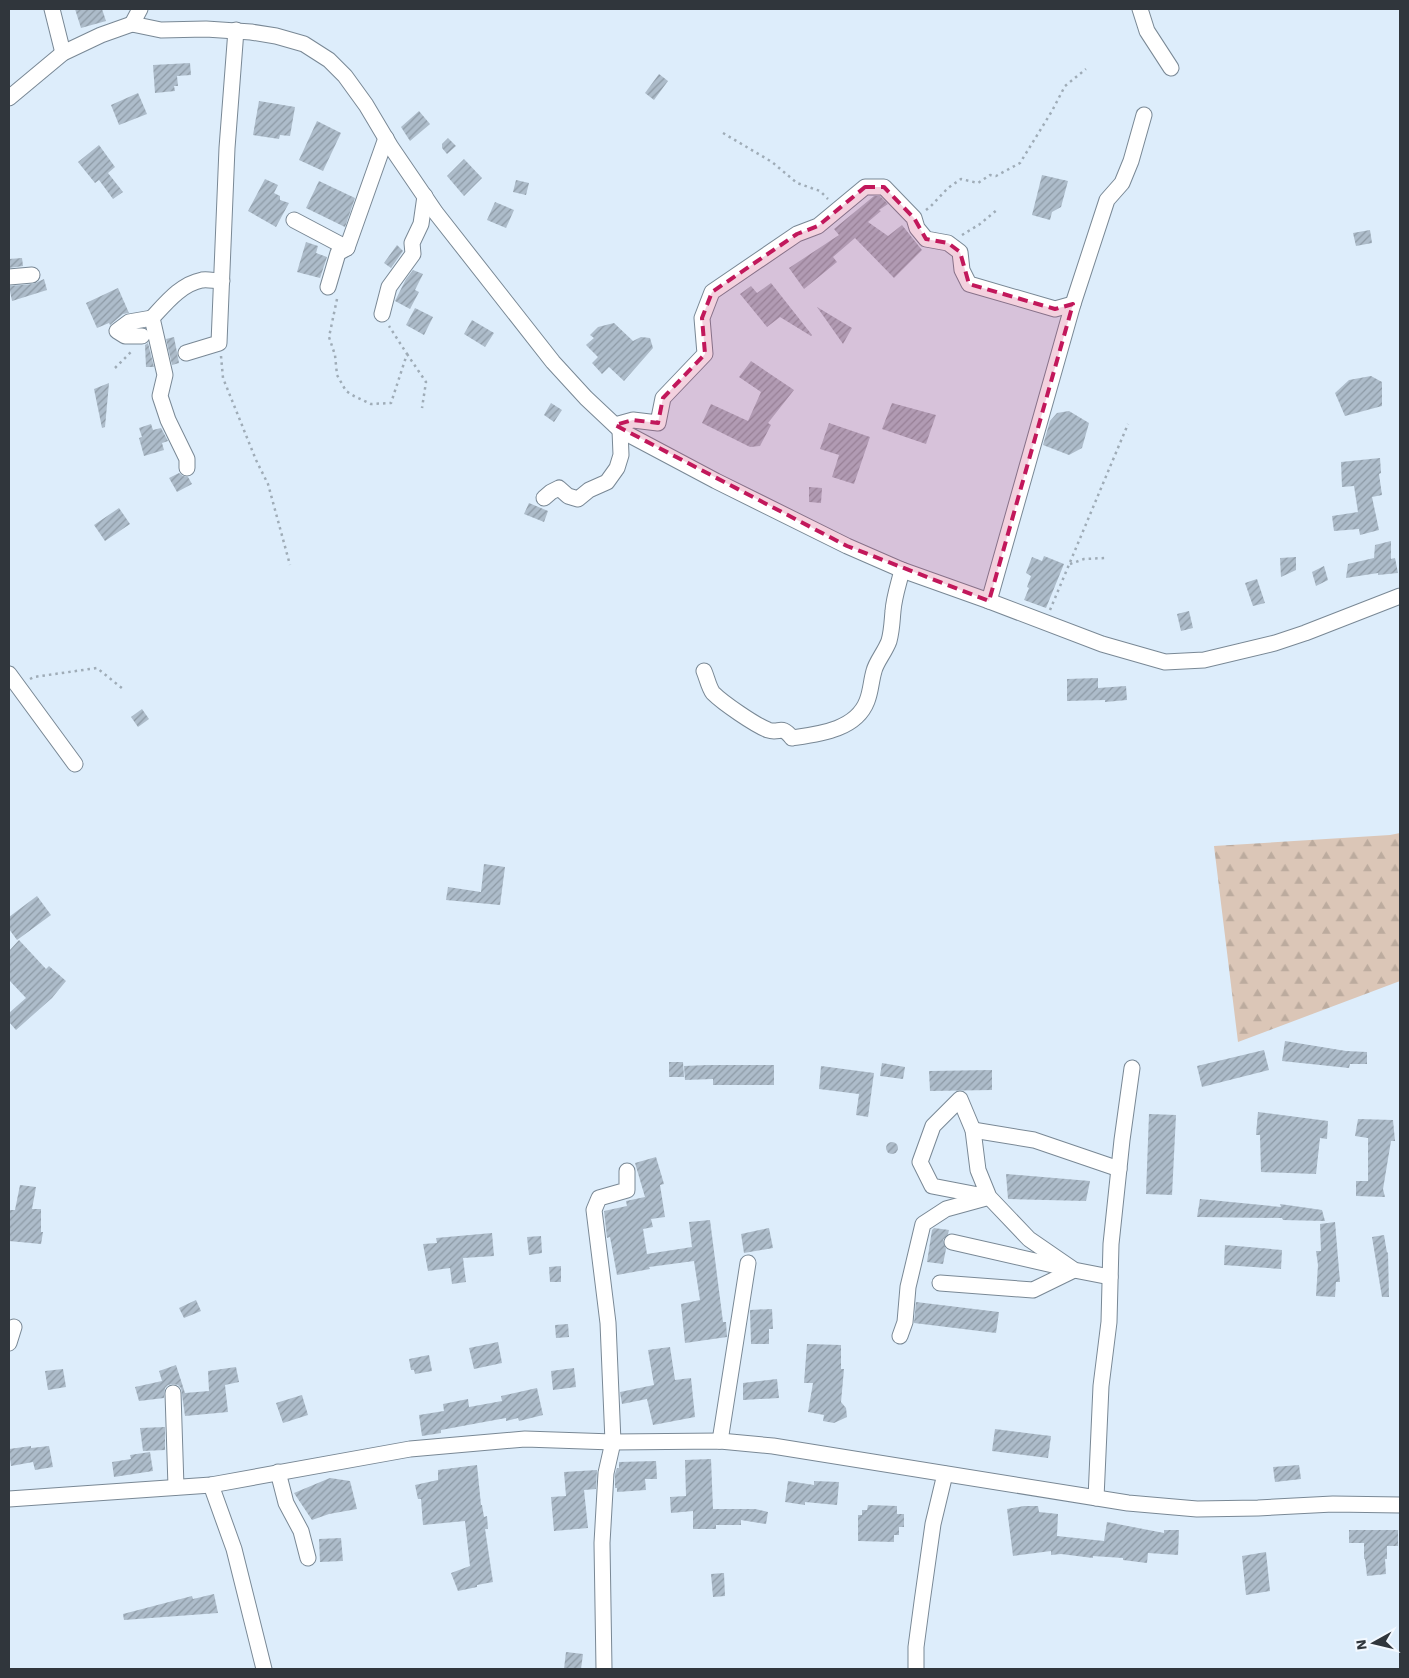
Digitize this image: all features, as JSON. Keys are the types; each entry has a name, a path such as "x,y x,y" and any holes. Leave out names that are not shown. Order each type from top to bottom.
{"street":[{"path":"52,9 63,53"},
{"path":"132,24 140,9"},
{"path":"1140,9 1147,31 1172,68"},
{"path":"9,98 63,53 101,35 132,24 160,30 236,30 276,36 304,44 329,60 345,76 425,196 472,259 553,362 586,398 617,427 648,445 812,528 902,570 1102,644 1165,662 1189,662 1275,643 1400,596"},
{"path":"186,353 219,342 227,148 236,30"},
{"path":"989,601 1074,304 1107,200 1122,183 1131,161 1144,115"},
{"path":"328,287 338,253 348,248 386,138"},
{"path":"648,445 658,423 663,398 705,354 702,318 712,292 797,234 818,226 865,187 884,187 914,218 917,228 926,239 948,243 960,252 962,270 969,284 1055,310 1074,304"},
{"path":"382,314 389,287 413,254 412,243 420,224 425,196"},
{"path":"294,220 348,248"},
{"path":"9,277 32,275"},
{"path":"142,336 125,336 117,331 129,322 152,318 186,286 202,280 222,281"},
{"path":"152,318 165,375 160,396 168,420 187,459 187,468"},
{"path":"617,427 633,420 658,423"},
{"path":"544,498 559,488 568,496 578,499 589,490 607,482 617,468 621,455 617,427"},
{"path":"704,671 712,692 741,714 770,731 780,729 787,732 792,738 844,726 862,712 867,701 872,687 874,670 888,642 893,625 893,610 902,570"},
{"path":"13,680 75,764"},
{"path":"1096,1498 1101,1386 1109,1322 1110,1277 1119,1169 1132,1068"},
{"path":"989,1196 932,1186 920,1162 933,1126 960,1099 973,1130 978,1170 989,1196 1029,1239 1074,1270"},
{"path":"973,1130 1034,1140 1119,1169"},
{"path":"604,1669 602,1543 606,1473 613,1442 608,1323 594,1210 599,1198 627,1190 627,1171"},
{"path":"900,1336 905,1322 908,1287 923,1224 946,1209 989,1196"},
{"path":"952,1242 1110,1277"},
{"path":"720,1441 748,1263"},
{"path":"940,1283 1033,1290 1074,1270"},
{"path":"9,1343 14,1327"},
{"path":"9,1352 9,1358"},
{"path":"173,1393 176,1487"},
{"path":"9,1499 210,1485 410,1449 525,1439 613,1442 720,1441 773,1446 1128,1503 1197,1509 1332,1504 1400,1505"},
{"path":"278,1472 286,1503 301,1531 308,1558"},
{"path":"916,1669 916,1647 933,1524 945,1474"},
{"path":"210,1485 234,1549 264,1669"}],"path":[{"path":"914,218 932,206 948,188 961,179 978,183 990,175 996,176 1020,163 1065,86 1086,69"},
{"path":"723,133 772,162 797,183 820,191 826,198 844,204"},
{"path":"948,243 980,224 998,210"},
{"path":"328,287 337,299 329,337 335,354 336,375 346,391 371,404 391,403 407,354"},
{"path":"382,314 426,382 422,408"},
{"path":"219,342 223,378 256,460 268,484 290,565"},
{"path":"1045,622 1128,424"},
{"path":"1070,564 1084,559 1105,558"},
{"path":"13,680 97,668 123,689"}],"highlighted area":[{"path":"865,187 884,187 914,218 926,239 948,243 960,252 969,284 1055,309 1073,304 989,601 847,546 615,425 633,420 658,423 663,398 705,354 702,318 712,292 797,234 818,226"}],"green space":[{"path":"1400,833 1400,981 1238,1042 1214,846"}],"building":[{"path":"75,9 102,9 106,21 81,28"},
{"path":"190,63 191,75 177,76 178,86 174,86 175,91 155,93 153,65"},
{"path":"659,74 668,81 654,100 645,93"},
{"path":"138,93 147,114 119,125 111,105"},
{"path":"259,101 295,107 290,136 280,135 279,139 253,135"},
{"path":"419,111 430,124 410,141 401,127"},
{"path":"317,121 341,133 323,171 299,160"},
{"path":"448,138 456,146 447,154 442,148 442,144"},
{"path":"99,145 115,167 108,173 123,192 113,199 99,180 95,183 78,162"},
{"path":"464,159 482,178 464,196 447,176"},
{"path":"1042,175 1068,181 1061,207 1052,212 1050,220 1032,215"},
{"path":"265,179 278,185 274,193 280,196 280,200 289,203 276,227 248,211"},
{"path":"516,180 529,183 526,195 513,192"},
{"path":"319,181 355,198 345,227 306,208"},
{"path":"874,196 880,196 888,204 879,210 881,211 868,222 888,236 902,225 922,250 894,278 855,238 833,257 837,262 804,289 789,268 839,235 834,229"},
{"path":"495,202 514,210 506,228 487,220"},
{"path":"1370,230 1372,243 1356,246 1353,233"},
{"path":"306,242 318,246 316,253 327,257 320,278 297,272"},
{"path":"397,245 403,251 391,268 384,263"},
{"path":"22,258 23,266 9,268 9,259"},
{"path":"413,270 423,274 415,290 419,292 410,309 395,301 406,279"},
{"path":"44,279 47,290 12,301 9,286 33,284"},
{"path":"771,283 811,336 780,317 767,327 740,294 751,286 757,293"},
{"path":"118,288 129,313 123,314 110,325 109,323 97,328 86,303"},
{"path":"817,307 852,328 843,344"},
{"path":"415,308 433,317 424,335 406,325"},
{"path":"472,320 494,333 485,347 464,334"},
{"path":"614,323 633,341 641,337 650,338 653,348 624,381 609,367 602,374 592,363 598,357 586,345 594,338 590,335 598,327"},
{"path":"174,337 179,363 172,365 166,339"},
{"path":"148,343 154,367 146,367 145,345"},
{"path":"751,361 794,390 768,423 771,425 760,446 750,447 702,423 711,404 748,421 761,392 739,377"},
{"path":"1371,376 1382,382 1382,406 1345,416 1335,393 1349,380"},
{"path":"109,383 105,427 102,428 94,389"},
{"path":"551,403 562,410 554,422 544,415"},
{"path":"892,403 936,415 926,444 882,429"},
{"path":"1069,411 1089,423 1082,448 1069,455 1043,445 1050,421 1057,413"},
{"path":"829,423 870,437 854,484 832,477 839,455 820,449"},
{"path":"151,424 153,430 161,428 168,441 162,443 164,450 144,456 139,438 142,437 139,428"},
{"path":"1380,458 1381,473 1379,474 1382,495 1372,497 1379,530 1360,535 1359,529 1334,531 1332,516 1358,512 1354,486 1342,487 1341,462"},
{"path":"179,473 188,477 192,484 177,492 169,478"},
{"path":"809,487 822,488 821,503 809,502"},
{"path":"529,503 548,511 544,522 524,514"},
{"path":"119,508 130,524 105,541 94,525"},
{"path":"1391,541 1391,559 1395,558 1398,573 1378,575 1378,573 1346,578 1348,564 1374,558 1375,545"},
{"path":"1044,556 1064,564 1046,608 1024,600 1031,576 1026,573 1032,557 1042,561"},
{"path":"1296,557 1296,570 1281,577 1280,558"},
{"path":"1324,566 1328,580 1316,586 1312,572"},
{"path":"1257,579 1265,603 1253,606 1245,583"},
{"path":"1189,611 1193,628 1181,631 1177,614"},
{"path":"1098,678 1098,688 1126,686 1127,700 1105,702 1105,700 1067,701 1067,679"},
{"path":"142,709 149,719 138,727 131,717"},
{"path":"484,864 505,867 500,905 446,900 448,887 481,892"},
{"path":"37,896 51,915 17,940 9,929 9,917"},
{"path":"19,940 46,969 49,966 66,981 52,998 16,1030 9,1022 9,1013 26,998 9,980 9,951"},
{"path":"1285,1041 1346,1051 1367,1052 1367,1064 1350,1064 1349,1068 1282,1061"},
{"path":"1264,1050 1269,1070 1202,1087 1197,1066"},
{"path":"669,1062 683,1062 684,1077 669,1077"},
{"path":"882,1063 905,1067 903,1079 880,1076"},
{"path":"774,1065 774,1085 713,1085 713,1079 685,1080 684,1066"},
{"path":"821,1066 874,1073 868,1117 856,1115 859,1094 819,1089"},
{"path":"992,1070 992,1090 930,1091 929,1071"},
{"path":"1258,1112 1328,1121 1327,1139 1320,1138 1316,1174 1261,1172 1260,1135 1256,1135"},
{"path":"1149,1114 1176,1115 1172,1195 1146,1194"},
{"path":"1358,1119 1393,1120 1395,1141 1391,1141 1383,1189 1385,1197 1356,1196 1356,1181 1368,1181 1368,1138 1355,1136"},
{"path":"890,1142 894,1142 898,1148 894,1154 890,1154 886,1150 886,1146"},
{"path":"656,1157 664,1184 660,1185 665,1217 651,1219 653,1227 643,1229 647,1254 692,1247 689,1222 710,1220 723,1322 726,1322 727,1337 685,1343 681,1304 700,1300 694,1261 649,1267 650,1269 617,1275 610,1237 607,1238 604,1211 627,1206 626,1201 645,1197 635,1163"},
{"path":"1006,1174 1090,1181 1086,1201 1008,1199"},
{"path":"20,1185 36,1187 32,1209 41,1209 41,1232 43,1232 41,1244 9,1241 9,1210 15,1210"},
{"path":"1200,1199 1281,1207 1280,1204 1322,1210 1325,1221 1283,1220 1282,1218 1197,1217"},
{"path":"1335,1222 1340,1282 1336,1282 1335,1297 1316,1296 1318,1265 1316,1251 1321,1251 1320,1224"},
{"path":"769,1228 773,1248 744,1253 741,1234"},
{"path":"934,1228 949,1230 943,1240 946,1249 943,1264 927,1262 932,1230"},
{"path":"492,1233 494,1256 463,1258 466,1282 452,1284 450,1268 428,1271 423,1244 437,1243 436,1238"},
{"path":"1384,1235 1388,1252 1389,1297 1382,1297 1372,1237"},
{"path":"541,1236 542,1253 529,1255 527,1237"},
{"path":"1225,1245 1282,1250 1281,1269 1224,1265"},
{"path":"561,1266 561,1282 550,1282 549,1267"},
{"path":"196,1300 201,1311 184,1318 179,1308"},
{"path":"916,1302 999,1312 996,1333 914,1323"},
{"path":"772,1309 773,1329 769,1329 769,1344 751,1344 750,1310"},
{"path":"568,1324 569,1337 556,1338 555,1325"},
{"path":"498,1342 502,1363 474,1369 469,1348"},
{"path":"807,1344 841,1345 841,1369 844,1369 841,1402 846,1408 847,1417 834,1423 823,1421 824,1415 808,1412 813,1383 804,1383"},
{"path":"670,1347 675,1380 691,1378 695,1417 653,1425 647,1399 622,1404 620,1392 654,1385 648,1350"},
{"path":"429,1355 432,1371 415,1374 414,1370 411,1370 409,1359"},
{"path":"176,1365 185,1393 209,1391 208,1371 236,1367 239,1382 225,1385 228,1412 185,1416 181,1388 173,1384 165,1388 164,1398 139,1401 135,1387 162,1381 159,1371"},
{"path":"574,1368 576,1387 553,1390 551,1371"},
{"path":"63,1369 66,1387 48,1390 45,1371"},
{"path":"777,1379 779,1398 743,1400 743,1383"},
{"path":"537,1388 543,1415 519,1421 518,1418 506,1421 506,1418 441,1430 441,1433 422,1436 419,1415 444,1411 443,1404 468,1399 469,1407 502,1401 501,1396"},
{"path":"302,1395 308,1415 283,1423 276,1403"},
{"path":"165,1427 165,1450 143,1451 140,1428"},
{"path":"995,1429 1051,1436 1048,1458 992,1451"},
{"path":"31,1446 31,1448 49,1446 53,1467 35,1470 33,1462 11,1466 9,1449"},
{"path":"150,1452 153,1471 114,1477 112,1462 131,1459 130,1455"},
{"path":"711,1459 713,1509 755,1509 768,1512 766,1524 741,1520 741,1525 716,1525 716,1529 693,1529 693,1511 671,1513 670,1497 686,1496 685,1460"},
{"path":"656,1461 657,1479 645,1479 646,1490 617,1492 617,1488 615,1488 615,1474 617,1468 619,1468 619,1462"},
{"path":"477,1465 481,1505 484,1517 487,1516 488,1529 485,1529 493,1582 458,1591 451,1573 470,1566 465,1521 423,1525 421,1499 418,1499 415,1485 438,1480 438,1470"},
{"path":"1299,1465 1301,1479 1275,1482 1273,1467"},
{"path":"597,1470 596,1489 584,1490 588,1528 554,1531 551,1497 566,1496 564,1472"},
{"path":"330,1478 350,1481 357,1509 329,1514 312,1520 294,1493"},
{"path":"788,1481 814,1485 814,1481 839,1482 837,1505 805,1502 805,1505 785,1502"},
{"path":"868,1505 897,1506 897,1514 904,1514 904,1527 899,1527 899,1535 894,1535 894,1542 858,1541 858,1515 862,1515 862,1510 867,1510"},
{"path":"1038,1506 1039,1512 1058,1514 1057,1536 1104,1541 1107,1522 1164,1533 1164,1530 1179,1530 1178,1555 1148,1553 1147,1563 1123,1560 1123,1558 1051,1555 1051,1551 1013,1556 1007,1509"},
{"path":"1349,1530 1398,1530 1398,1546 1387,1546 1387,1559 1385,1559 1386,1574 1367,1576 1364,1543 1349,1543"},
{"path":"341,1538 343,1561 320,1562 319,1539"},
{"path":"1266,1552 1270,1591 1246,1595 1242,1556"},
{"path":"724,1573 725,1596 713,1597 711,1574"},
{"path":"214,1594 218,1613 124,1620 123,1614 192,1596 193,1599"},
{"path":"566,1652 583,1654 581,1669 564,1669"}]}
